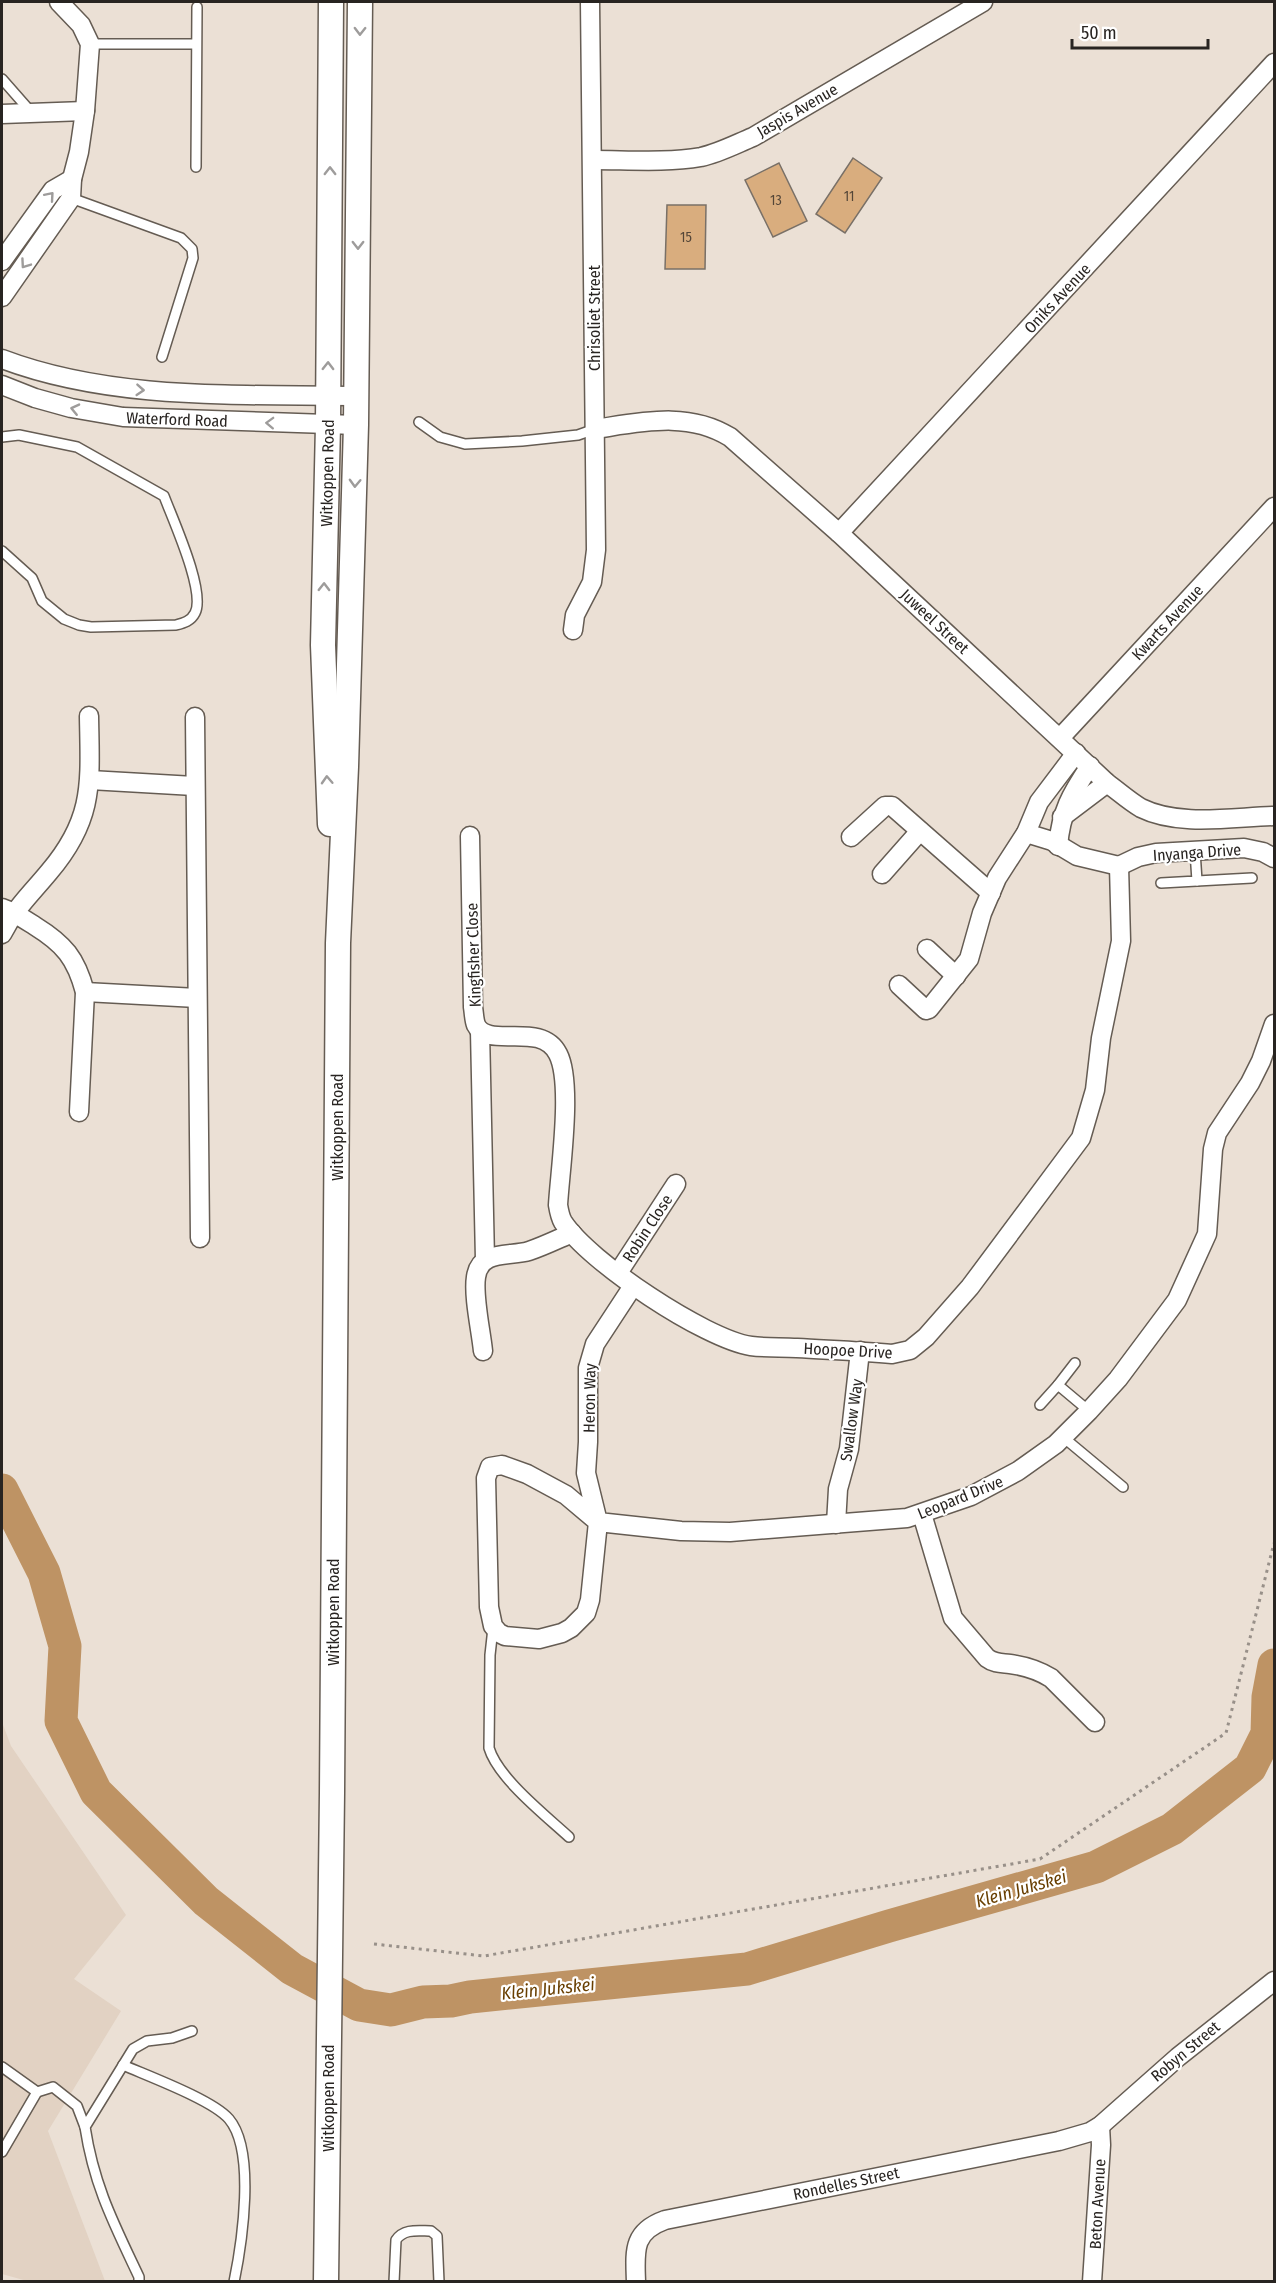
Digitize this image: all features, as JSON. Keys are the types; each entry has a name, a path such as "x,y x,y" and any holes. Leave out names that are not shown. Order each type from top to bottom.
{"main road":[{"name":"Witkoppen Road","path":"331,2 324,677 338,944"},
{"name":"Witkoppen Road","path":"326,2282 338,944 346,767 356,425 360,2"}],"street":[{"path":"2,297 71,198 72,179 79,152 85,111 90,45 81,25 59,2"},
{"name":"Chrisoliet Street","path":"573,630 575,615 592,582 595,563 590,2"},
{"name":"Jaspis Avenue","path":"593,160 669,160 721,151 753,136 983,2"},
{"name":"Oniks Avenue","path":"839,533 1275,63"},
{"path":"2,114 85,111"},
{"path":"2,261 53,190 72,179"},
{"name":"Waterford Road","path":"2,359 35,372 107,387 356,396"},
{"name":"Waterford Road","path":"2,385 71,408 123,417 356,425"},
{"name":"Juweel Street","path":"595,429 651,420 676,420 707,426 730,437 839,533 1107,783 1140,807 1169,818 1275,816"},
{"name":"Kwarts Avenue","path":"1060,738 1275,507"},
{"path":"2,934 7,910 50,872 75,838 86,806 90,780 89,716"},
{"path":"195,717 200,1238"},
{"path":"899,985 922,1009 929,1010 956,976 973,951 982,913 997,878 1026,833 1039,802 1076,753"},
{"path":"1058,846 1060,818 1077,784 1090,766"},
{"path":"90,780 194,786"},
{"path":"1060,818 1107,783"},
{"path":"851,837 885,806 892,806 991,893"},
{"path":"882,874 920,831"},
{"path":"1026,833 1043,838 1077,856 1119,867"},
{"name":"Kingfisher Close","path":"470,836 473,1007 476,1025 480,1031 495,1036 538,1038 553,1047"},
{"name":"Inyanga Drive","path":"1119,867 1156,853 1244,848 1263,852 1275,858"},
{"name":"Hoopoe Drive","path":"553,1047 562,1067 565,1101 558,1205 563,1221 572,1233 597,1257 633,1286 671,1309 738,1343 752,1346 892,1354 905,1352 926,1337 970,1287 1081,1138 1095,1090 1101,1038 1121,941 1119,867"},
{"path":"7,910 58,940 74,963 85,992 79,1112"},
{"path":"927,949 956,976"},
{"path":"85,992 197,998"},
{"name":"Leopard Drive","path":"598,1522 681,1531 730,1532 907,1518 995,1485 1033,1462 1063,1437 1118,1379 1182,1291 1207,1234 1213,1149 1217,1133 1250,1083 1275,1024"},
{"path":"480,1031 485,1260"},
{"name":"Robin Close","path":"618,1273 676,1184"},
{"path":"483,1351 475,1283 479,1267 485,1260 494,1256 527,1252 572,1233"},
{"name":"Heron Way","path":"493,1626 505,1636 539,1639 562,1633 581,1620 586,1612 590,1600 598,1522 586,1473 588,1368 595,1344 633,1286"},
{"name":"Swallow Way","path":"836,1524 838,1489 849,1449 860,1351"},
{"path":"493,1626 489,1607 486,1478 490,1467 502,1464 527,1474 566,1496 598,1522"},
{"path":"922,1514 956,1624 992,1662 1024,1666 1051,1678 1095,1722"},
{"name":"Robyn Street","path":"1100,2126 1186,2050 1275,1981"},
{"name":"Rondelles Street","path":"636,2282 636,2248 639,2238 650,2225 665,2220 1059,2141 1090,2132 1100,2126"},
{"name":"Beton Avenue","path":"1092,2282 1100,2126"}],"lane":[{"path":"196,167 197,7"},
{"path":"90,45 196,44"},
{"path":"2,79 31,112"},
{"path":"71,198 181,238 192,249 194,258 162,357"},
{"path":"419,422 440,437 465,444 578,435 595,429"},
{"path":"2,437 19,435 77,447 164,496 196,584 198,602 195,614 187,622 176,625 91,627 79,625 64,619 42,601 32,578 2,551"},
{"path":"1195,851 1197,881"},
{"path":"1161,884 1252,878"},
{"path":"1040,1405 1075,1363"},
{"path":"1058,1385 1089,1411"},
{"path":"1063,1437 1123,1487"},
{"path":"493,1626 490,1655 489,1748 492,1757 507,1778 569,1837"},
{"path":"85,2127 133,2049 143,2043 172,2038 192,2031"},
{"path":"123,2065 207,2103 229,2119 240,2139 245,2179 243,2224 234,2282"},
{"path":"2,2067 36,2092"},
{"path":"2,2152 36,2092 53,2087 77,2106 85,2127 91,2163 104,2203 139,2277 139,2282"},
{"path":"394,2282 396,2240 406,2232 431,2231 437,2236 439,2282"}],"path":[{"path":"374,1944 484,1956 1041,1859 1226,1734 1275,1543"}],"shaded area":[{"path":"2,1722 11,1746 126,1915 74,1979 121,2011 48,2131 105,2281 27,2281 2,2274"}],"building":[{"path":"853,158 882,178 845,233 816,214"},
{"path":"779,163 807,221 773,237 745,180"},
{"path":"667,205 706,205 705,269 665,269"}],"waterway":[{"name":"Klein Jukskei","path":"2,1490 44,1573 65,1646 61,1721 96,1792 206,1901 292,1969 359,2005 391,2010 423,2002 451,2001 470,1997 747,1969 1096,1867 1172,1829 1250,1768 1267,1734 1268,1697 1274,1665"}]}
